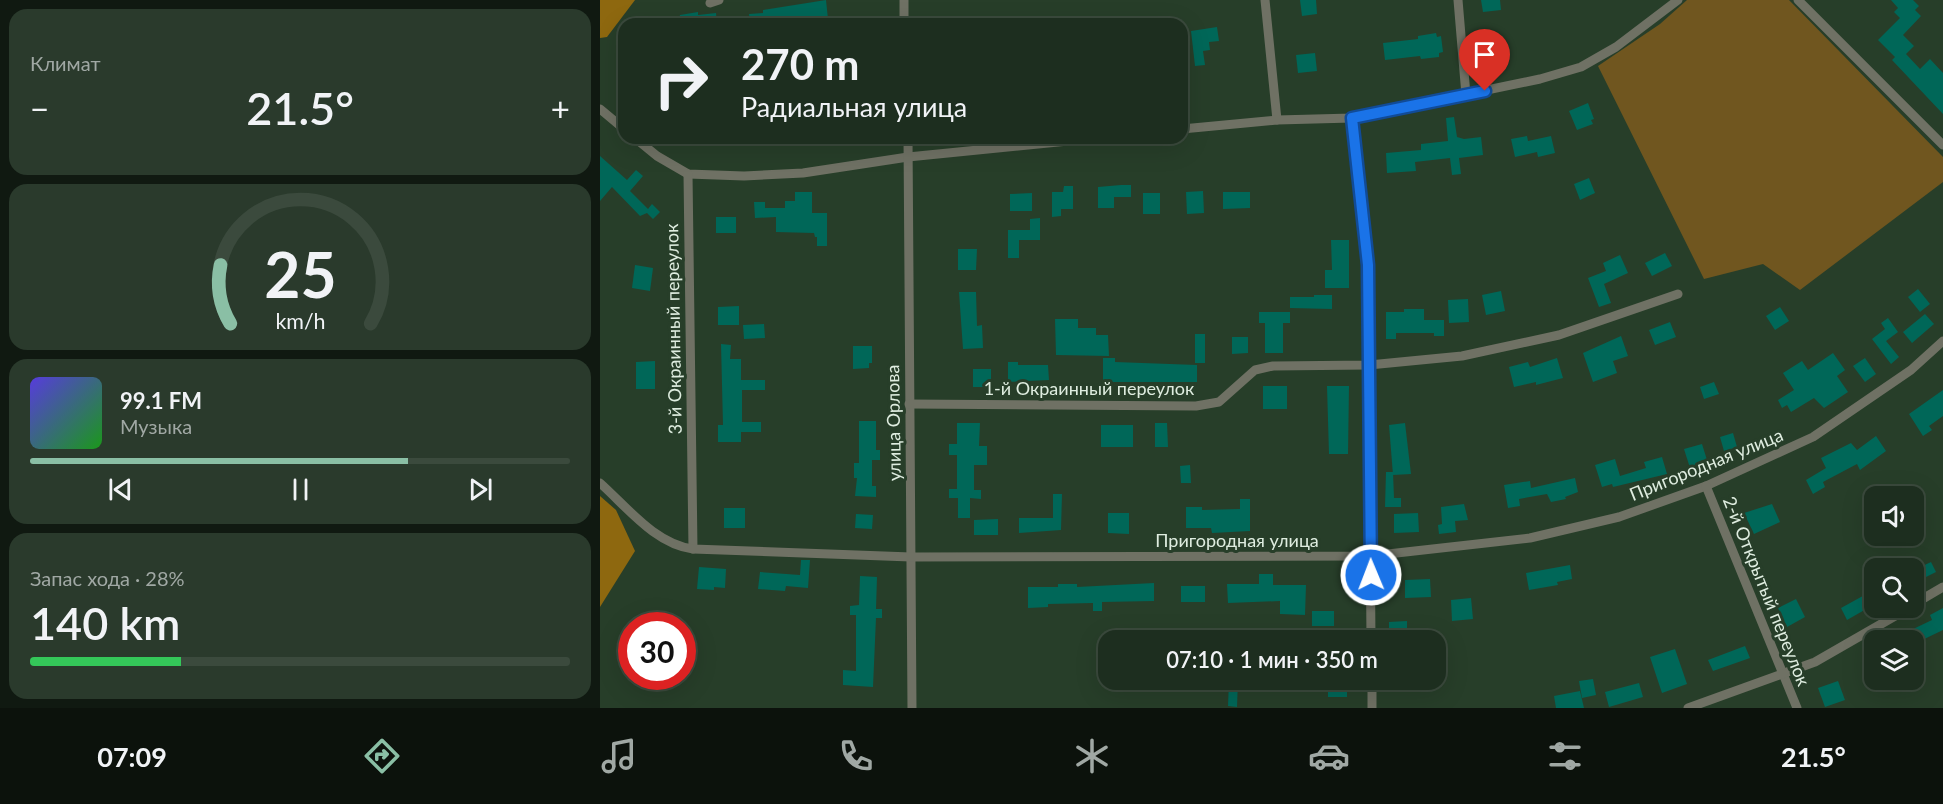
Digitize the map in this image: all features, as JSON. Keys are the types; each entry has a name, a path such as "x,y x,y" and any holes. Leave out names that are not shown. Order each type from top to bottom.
{"street":[{"path":"904,0 904,18"},
{"path":"1264,0 1277,120"},
{"path":"1458,0 1466,95"},
{"path":"1188,128 1277,120 1352,118 1466,95 1581,67 1616,47 1678,0"},
{"path":"1798,0 1943,145"},
{"path":"600,109 618,124"},
{"path":"1352,118 1368,265 1371,630"},
{"path":"642,144 657,156 688,174 744,176 803,173 909,157 1038,144"},
{"name":"улица Орлова","path":"908,144 912,708"},
{"name":"3-й Окраинный переулок","path":"688,174 693,549"},
{"name":"1-й Окраинный переулок","path":"909,404 1196,406 1219,402 1255,370 1369,365 1462,357 1548,337 1678,294"},
{"name":"Пригородная улица","path":"911,557 1370,556 1530,538 1619,517 1706,486 1813,437 1911,370 1943,341"},
{"path":"600,483 664,541 678,547 911,557"},
{"name":"2-й Открытый переулок","path":"1706,486 1797,708"},
{"path":"1924,598 1943,587"},
{"path":"1688,708 1815,662 1892,618"},
{"path":"1372,690 1372,708"}],"shaded area":[{"path":"600,0 635,0 621,18 618,18 618,22 607,37 600,38"},
{"path":"1687,0 1789,0 1943,157 1943,182 1800,290 1763,264 1704,279 1598,66 1660,24"},
{"path":"600,496 616,510 635,551 600,607"}],"building":[{"path":"826,0 828,18 749,18 749,14 763,13 763,10"},
{"path":"1300,0 1316,0 1317,14 1302,16"},
{"path":"1481,0 1500,0 1501,10 1483,12"},
{"path":"1891,0 1913,0 1919,6 1915,10 1921,16 1903,35 1914,46 1906,54 1920,69 1930,59 1943,73 1943,114 1892,60 1895,57 1878,40 1900,18 1894,12 1898,8"},
{"path":"698,12 698,15 716,13 716,18 679,18 680,15"},
{"path":"1217,27 1219,41 1209,42 1210,50 1203,51 1205,65 1195,66 1191,31"},
{"path":"1436,33 1437,37 1441,36 1443,52 1439,53 1439,57 1421,59 1420,56 1385,60 1383,43 1418,39 1418,36"},
{"path":"1315,53 1317,71 1298,73 1296,55"},
{"path":"1588,103 1594,119 1591,120 1593,124 1577,130 1569,111"},
{"path":"1454,117 1457,137 1464,139 1481,137 1483,155 1459,158 1461,174 1452,175 1450,158 1415,162 1416,171 1387,173 1386,153 1421,150 1421,144 1448,141 1446,118"},
{"path":"1527,136 1528,141 1551,136 1555,153 1538,157 1537,152 1515,157 1511,139"},
{"path":"600,156 627,180 636,170 643,176 630,191 648,209 652,204 660,212 653,219 647,213 640,216 612,187 600,201"},
{"path":"1589,178 1595,193 1580,200 1574,184"},
{"path":"1131,185 1131,197 1114,197 1114,208 1098,208 1098,187"},
{"path":"1064,186 1073,186 1073,209 1061,209 1061,216 1052,217 1052,192 1063,192"},
{"path":"1203,191 1204,213 1187,214 1186,192"},
{"path":"795,192 812,192 812,213 827,213 827,246 817,246 817,237 814,233 776,232 776,217 755,218 754,202 765,202 765,208 785,208 785,201 795,201"},
{"path":"1223,192 1250,192 1250,208 1223,209"},
{"path":"1032,193 1032,211 1010,211 1010,194"},
{"path":"1143,193 1160,193 1160,214 1143,214"},
{"path":"716,217 736,217 736,233 716,233"},
{"path":"1040,218 1040,240 1019,240 1019,258 1008,258 1008,230 1030,230 1030,219"},
{"path":"1331,240 1349,240 1349,288 1325,288 1325,270 1332,270"},
{"path":"958,249 977,249 976,270 958,270"},
{"path":"1665,253 1672,266 1652,276 1645,263"},
{"path":"1620,255 1628,273 1604,284 1611,303 1599,307 1588,278 1606,271 1603,263"},
{"path":"635,265 653,268 650,291 632,288"},
{"path":"1918,289 1930,304 1920,312 1908,297"},
{"path":"1501,291 1505,311 1486,315 1482,295"},
{"path":"959,292 976,292 977,326 982,325 983,348 963,349"},
{"path":"1314,295 1332,295 1332,309 1290,308 1290,297 1314,297"},
{"path":"1468,299 1469,322 1449,323 1448,300"},
{"path":"739,306 739,325 718,325 718,307"},
{"path":"1780,307 1789,321 1775,330 1766,316"},
{"path":"1404,309 1424,309 1424,320 1444,320 1444,336 1434,336 1434,333 1396,333 1396,339 1386,339 1386,312 1404,312"},
{"path":"1259,312 1290,312 1290,323 1283,323 1283,353 1265,353 1265,323 1259,323"},
{"path":"1925,314 1934,324 1912,343 1903,332"},
{"path":"1888,318 1898,332 1886,341 1899,357 1891,364 1872,339 1885,329 1881,323"},
{"path":"1055,319 1078,319 1078,328 1096,328 1096,335 1108,335 1109,356 1056,355"},
{"path":"1670,322 1676,337 1655,345 1649,330"},
{"path":"764,324 765,338 744,339 743,325"},
{"path":"1195,334 1205,334 1205,363 1195,363"},
{"path":"1621,336 1628,356 1613,361 1617,373 1593,382 1583,353"},
{"path":"1232,337 1248,337 1248,353 1232,354"},
{"path":"721,344 731,345 730,359 741,359 741,380 765,380 765,390 742,390 742,422 761,422 761,432 741,432 741,442 718,442 718,425 723,425"},
{"path":"853,346 872,346 872,363 869,363 869,368 853,369"},
{"path":"1833,353 1845,370 1837,376 1848,392 1824,408 1814,398 1791,412 1787,405 1782,408 1778,400 1794,390 1783,373 1802,361 1808,370"},
{"path":"1103,358 1115,358 1115,362 1197,365 1197,382 1103,382"},
{"path":"1557,358 1563,378 1536,385 1536,382 1514,387 1509,367 1528,362 1530,367"},
{"path":"1865,358 1876,374 1865,382 1853,366"},
{"path":"655,361 655,389 636,389 636,362"},
{"path":"1008,362 1018,362 1018,365 1048,365 1049,380 1008,382"},
{"path":"973,369 991,369 991,387 973,387"},
{"path":"1714,382 1719,394 1704,399 1700,387"},
{"path":"1263,386 1287,386 1287,409 1263,409"},
{"path":"1327,386 1349,386 1348,454 1329,454"},
{"path":"1943,390 1943,416 1929,426 1932,430 1923,436 1909,414"},
{"path":"859,421 876,421 876,450 880,450 880,460 872,460 872,486 876,486 876,497 855,496 857,478 854,478 854,463 859,463"},
{"path":"957,423 980,423 979,446 987,446 987,465 974,465 974,490 981,490 981,499 970,498 970,518 958,518 958,498 949,498 949,489 957,489 957,455 949,455 949,444 957,444"},
{"path":"1155,423 1167,423 1168,447 1155,447"},
{"path":"1405,423 1411,474 1393,475 1389,425"},
{"path":"1101,425 1133,425 1133,447 1101,447"},
{"path":"1733,433 1737,447 1724,451 1720,437"},
{"path":"1876,436 1886,451 1860,470 1857,464 1823,482 1825,487 1813,494 1806,480 1826,468 1821,458 1851,443 1857,450"},
{"path":"1702,444 1707,460 1690,468 1684,449"},
{"path":"1662,457 1667,474 1613,487 1612,484 1602,487 1595,465 1615,459 1620,476 1646,468 1644,462"},
{"path":"1190,465 1191,483 1181,483 1180,466"},
{"path":"1386,472 1393,472 1394,498 1401,498 1401,507 1385,507"},
{"path":"1575,478 1578,492 1565,497 1566,499 1551,502 1547,494 1519,499 1520,506 1508,508 1504,485 1530,481 1531,488"},
{"path":"1053,494 1062,494 1061,530 1019,533 1019,518 1053,518"},
{"path":"1240,499 1250,499 1250,531 1212,533 1211,528 1186,528 1186,507 1202,507 1202,510 1240,509"},
{"path":"1464,504 1468,520 1455,521 1456,532 1439,534 1438,525 1442,524 1441,507"},
{"path":"1772,504 1780,522 1754,534 1744,513"},
{"path":"724,508 745,508 745,528 724,528"},
{"path":"1108,513 1129,513 1129,534 1108,533"},
{"path":"1418,513 1419,532 1394,533 1394,514"},
{"path":"856,514 873,515 872,529 855,528"},
{"path":"998,519 998,535 974,535 974,520"},
{"path":"801,560 810,560 808,588 786,586 785,591 758,589 760,572 800,575"},
{"path":"1931,562 1936,572 1924,578 1924,565"},
{"path":"1570,565 1572,579 1557,582 1558,585 1529,590 1526,573"},
{"path":"699,567 726,569 725,588 697,589"},
{"path":"1259,574 1273,574 1273,585 1306,585 1305,615 1280,614 1280,601 1228,603 1227,584 1259,584"},
{"path":"860,576 877,577 876,609 882,609 882,618 876,618 873,687 843,685 843,670 856,671 856,615 850,615 850,606 859,605"},
{"path":"1430,579 1431,597 1405,598 1405,580"},
{"path":"1154,583 1154,601 1102,602 1102,611 1093,611 1093,603 1048,604 1048,607 1028,608 1028,587 1058,587 1058,584 1077,584 1077,587"},
{"path":"1181,586 1205,586 1205,602 1181,602"},
{"path":"1864,595 1864,610 1847,620 1841,608"},
{"path":"1471,598 1473,619 1452,621 1451,600"},
{"path":"1796,599 1805,617 1787,627 1778,608"},
{"path":"1943,608 1943,630 1924,639 1924,630 1911,630 1932,620 1930,615"},
{"path":"1312,611 1334,611 1334,626 1312,626"},
{"path":"1407,621 1407,630 1389,630 1389,622"},
{"path":"1745,646 1750,658 1713,671 1708,660"},
{"path":"1675,649 1687,684 1662,693 1650,657"},
{"path":"1593,679 1596,695 1582,698 1579,681"},
{"path":"1838,681 1845,700 1825,707 1818,688"},
{"path":"1639,683 1643,697 1609,707 1605,692"},
{"path":"1229,690 1238,690 1237,707 1228,706"},
{"path":"1328,690 1347,690 1347,697 1328,697"},
{"path":"1580,691 1584,708 1556,708 1554,696"}],"route":[{"path":"1371,575 1368,265 1352,118 1485,91"}]}
